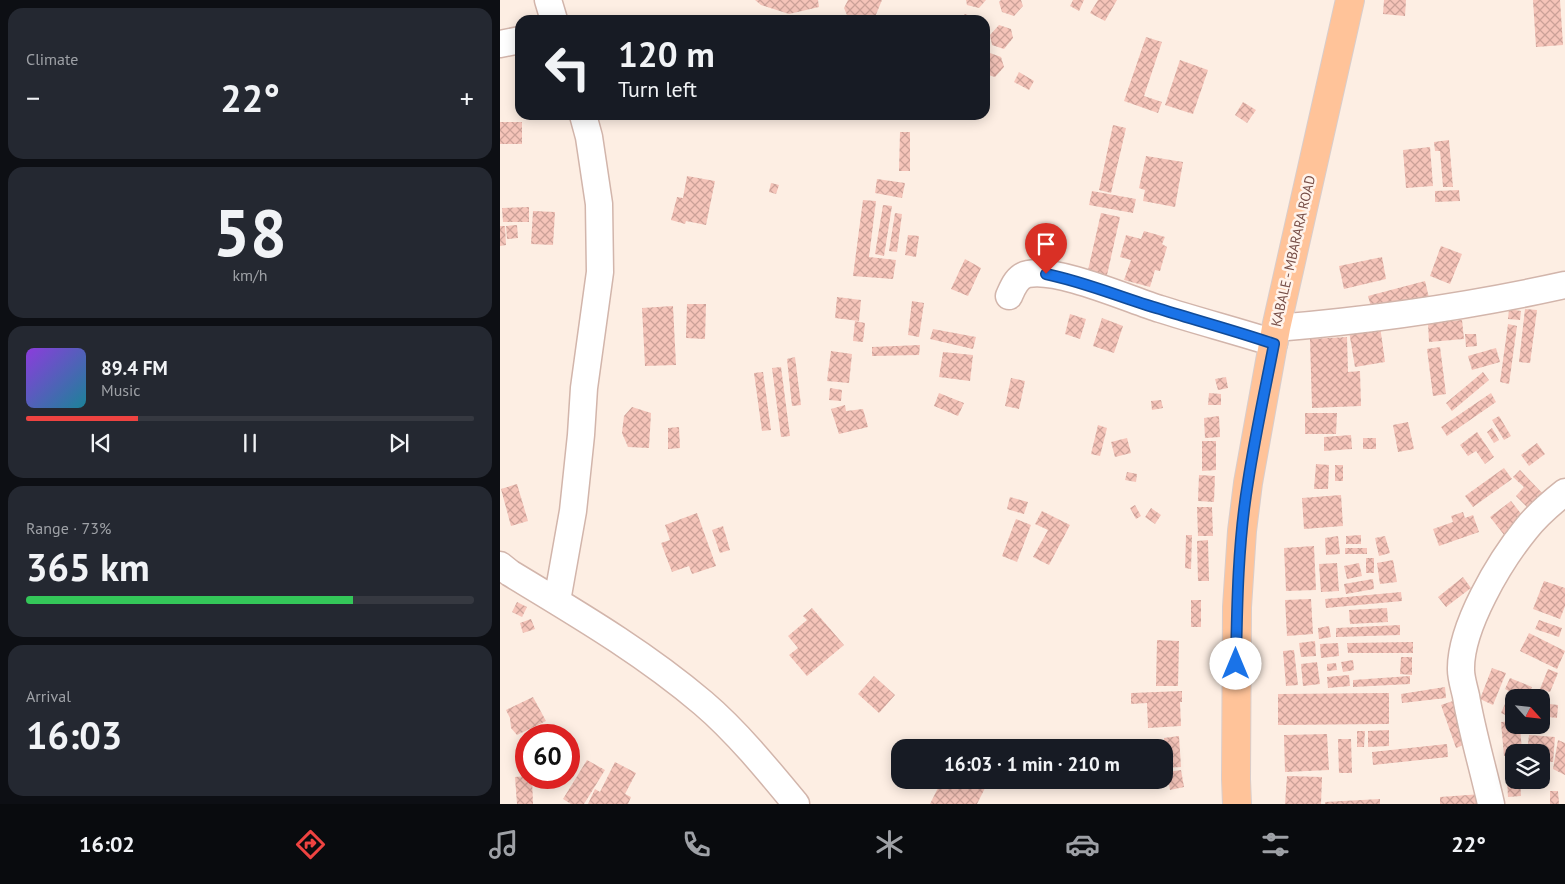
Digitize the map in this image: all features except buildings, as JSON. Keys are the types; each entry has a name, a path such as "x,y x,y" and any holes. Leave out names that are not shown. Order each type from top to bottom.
{"main road":[{"name":"KABALE - MBARARA ROAD","path":"1237,804 1237,607 1242,531 1248,483 1275,336 1350,0"}],"street":[{"path":"548,0 552,15"},
{"path":"500,44 515,41"},
{"path":"557,601 573,511 584,388 600,272 599,204 589,137 584,120"},
{"path":"1009,296 1015,282 1021,276 1046,274 1070,279 1160,309 1223,326 1275,336 1332,323 1413,314 1565,285"},
{"path":"1491,804 1468,711 1461,669 1465,641 1479,605 1502,562 1526,528 1549,504 1565,492"},
{"path":"503,570 625,644 704,704 747,748 796,804"}],"route":[{"path":"1046,274 1070,279 1160,309 1223,326 1274,344 1248,483 1242,531 1237,607 1236,664"}]}
